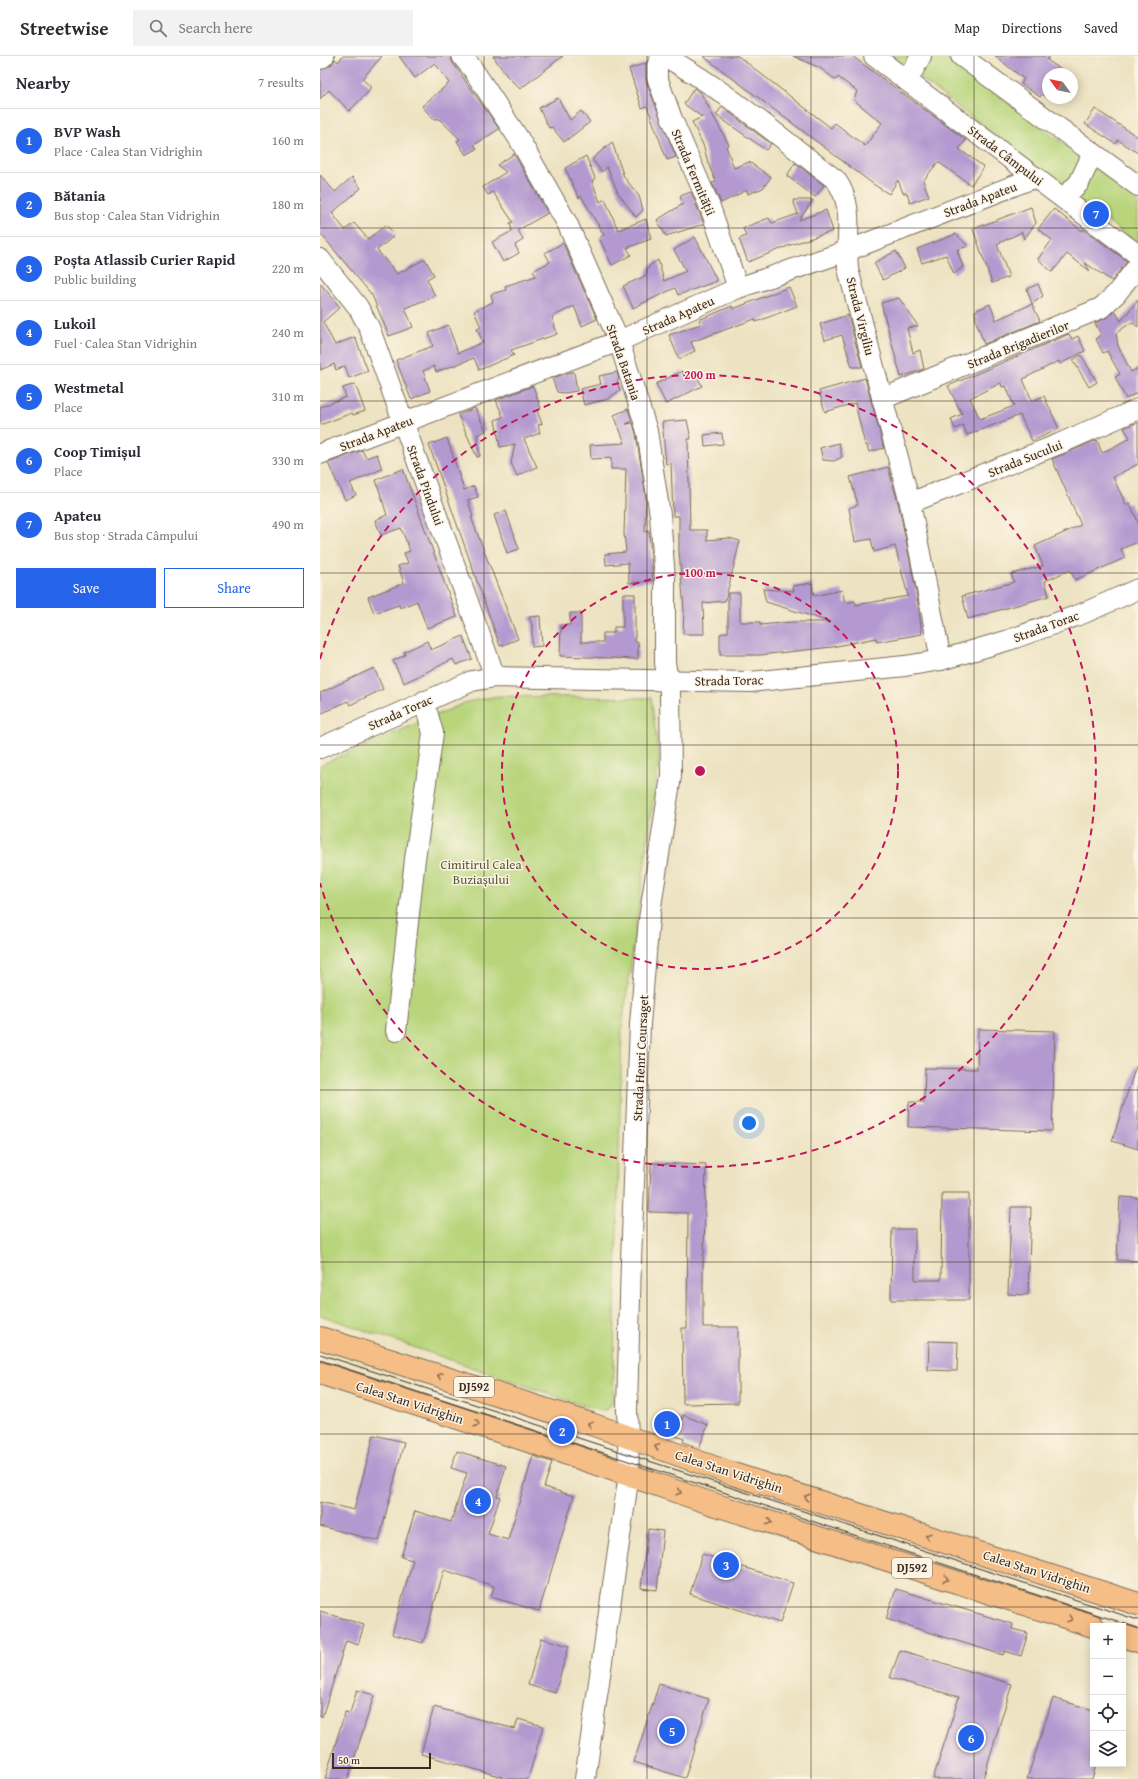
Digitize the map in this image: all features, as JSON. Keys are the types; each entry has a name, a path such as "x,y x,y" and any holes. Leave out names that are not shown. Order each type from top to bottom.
{"main road":[{"name":"Calea Stan Vidrighin","path":"320,1338 627,1437 733,1474 1138,1604"},
{"name":"Calea Stan Vidrighin","path":"320,1373 629,1474 704,1501 1090,1625"},
{"path":"1126,1637 1138,1640"}],"street":[{"path":"320,60 324,56"},
{"name":"Strada Batania","path":"462,56 472,68 520,139 567,223 619,341 647,431 655,476 665,580 665,663 668,681"},
{"name":"Strada Virgiliu","path":"663,56 718,89 836,180 844,192 848,207 848,268 910,503 941,660"},
{"name":"Strada Fermității","path":"663,56 657,66 657,77 672,119 710,207 738,288"},
{"name":"Strada Câmpului","path":"874,56 1138,255"},
{"path":"907,81 921,56"},
{"path":"961,56 1138,186"},
{"path":"1063,198 1079,183 1093,153"},
{"name":"Strada Apateu","path":"320,454 619,341 738,288 847,251 1036,177"},
{"name":"Strada Pindului","path":"320,260 358,307 369,327 495,677"},
{"name":"Strada Brigadierilor","path":"882,399 1101,308 1116,294 1138,266"},
{"name":"Strada Sucului","path":"910,503 1059,444 1138,409"},
{"name":"Strada Torac","path":"320,748 472,681 495,677 750,682 848,673 941,660 1009,640 1084,613 1138,589"},
{"name":"Strada Henri Coursaget","path":"585,1779 629,1474 627,1437 631,1261 640,1024 649,919 671,776 670,706 668,681"},
{"path":"396,1030 415,859 433,733 424,701"}],"green space":[{"path":"891,56 945,56 1138,199 1138,244"},
{"name":"Cimitirul Calea Buziașului","path":"498,696 651,698 659,759 622,1028 613,1402 608,1409 599,1411 320,1315 320,765 467,702"}],"building":[{"path":"343,56 382,56 362,79 370,86 370,90 349,111 329,90 320,99 320,70 331,65 335,59 338,62"},
{"path":"399,56 450,56 453,63 499,129 474,145 477,149 466,155 457,141 460,139 438,118 434,120 422,106 449,83 435,63 415,78"},
{"path":"493,56 563,56 520,89 507,76"},
{"path":"703,56 738,56 831,128 835,123 865,146 882,123 854,100 857,91 838,77 836,80 820,68 793,56 852,56 966,140 959,149 984,167 971,185 938,162 923,181 929,196 910,203 907,193 903,193 898,180 889,194 873,184"},
{"path":"995,56 1050,56 1047,60 1059,68 1042,68 1042,94 1040,97 1021,84 1024,79"},
{"path":"646,63 646,81 676,157 667,160 647,106 642,108 629,69"},
{"path":"694,88 701,93 729,145 726,146 734,168 749,162 771,177 763,188 748,194 747,190 721,203 712,183 716,182 708,163 704,147 692,122 702,117 684,104"},
{"path":"558,98 570,120 581,111 590,122 564,142 552,127 549,128 539,108"},
{"path":"722,107 771,144 766,150 716,115"},
{"path":"1095,109 1138,137 1138,153 1118,140 1116,144 1085,124"},
{"path":"612,142 624,177 639,196 643,210 636,217 618,193 607,167 602,172 592,159"},
{"path":"514,154 548,213 518,230 523,240 515,245 519,253 503,262 492,242 512,231 510,223 513,222 493,192 488,195 483,187 506,172 497,165"},
{"path":"586,156 595,178 592,181 600,202 605,199 618,230 646,219 651,239 627,248 631,255 612,265 599,238 604,235 581,196 579,198 565,168"},
{"path":"795,163 824,185 815,197 787,176"},
{"path":"320,175 335,192 352,177 361,188 332,213 345,230 354,223 368,239 386,225 395,235 377,250 397,274 425,259 434,275 427,279 435,296 405,308 413,327 389,336 372,295 320,233"},
{"path":"691,192 704,224 666,236 657,220 683,204 680,196"},
{"path":"793,200 813,200 799,220 826,210 833,231 793,244 748,262 739,239 746,236 743,228 769,218 772,223 798,214"},
{"path":"1031,207 1036,223 1024,239 1022,232 997,244 1009,277 992,283 973,229"},
{"path":"1054,209 1082,231 1083,229 1127,261 1112,281 1085,263 1090,271 1067,254 1052,272 1038,259 1052,240 1038,229"},
{"path":"956,234 968,246 957,250 963,267 954,274 946,255 922,263 917,249"},
{"path":"695,237 717,281 678,295 675,288 633,308 623,286 645,276 649,266 658,260 664,281 686,271 674,250"},
{"path":"563,243 597,319 582,326 574,306 552,317 557,334 511,350 514,355 479,370 474,358 436,372 434,366 423,371 430,391 411,399 396,360 433,346 429,333 448,325 458,353 483,342 477,329 481,327 474,311 493,302 491,294 506,290 505,286 536,276 533,271 550,262 545,253"},
{"path":"896,251 905,268 883,280 874,263"},
{"path":"320,283 340,307 323,322 335,345 355,337 368,371 349,378 345,366 336,370 334,364 320,370"},
{"path":"1038,284 1043,296 1032,304 1027,289"},
{"path":"789,287 797,306 756,322 755,319 691,342 695,351 679,359 669,335 701,324 699,320 732,306 733,309"},
{"path":"899,298 918,326 907,328 913,353 920,350 924,369 901,377 881,303"},
{"path":"1138,300 1138,327 1132,322 1116,333 1118,346 1131,372 1138,368 1138,392 1126,399 1115,377 1120,374 1107,351 1103,353 1096,339 1101,334 1095,323 1106,318 1115,311 1121,321"},
{"path":"990,304 996,320 1032,304 1040,321 984,344 976,321 975,311"},
{"path":"848,315 862,367 852,367 842,335 825,340 820,324"},
{"path":"1069,334 1072,339 1078,336 1085,351 1060,364 1059,361 1023,379 1032,401 1044,396 1059,429 1032,441 1020,415 967,435 963,425 955,429 951,419 962,414 948,386","holes":["1001,383 1002,387 1006,386 1014,406 980,419 970,398"]},
{"path":"1081,355 1097,382 1089,387 1073,360"},
{"path":"682,371 687,381 697,376 702,386 666,404 656,384"},
{"path":"574,372 577,391 564,393 557,392 552,378"},
{"path":"617,372 619,379 617,382 620,390 608,399 584,405 580,389 601,384 599,376"},
{"path":"865,378 884,448 869,452 867,445 865,445 855,403 825,412 819,391"},
{"path":"355,384 365,411 353,415 352,413 320,425 320,407 346,397 343,388"},
{"path":"533,386 541,409 537,410 542,424 538,425 540,433 524,439 537,467 517,476 511,463 515,444 500,447 495,420 503,417 496,400"},
{"path":"475,408 486,431 477,435 480,456 477,457 458,415"},
{"path":"628,409 632,421 626,424 633,423 646,497 645,532 649,531 653,581 629,583 628,563 606,565 605,554 626,552 624,534 626,469 611,469 611,458 591,459 590,445 625,443 614,415"},
{"path":"687,420 691,439 688,439 690,530 707,530 707,540 729,538 740,541 725,601 703,603 704,634 683,634 684,610 679,551 679,516 673,516 671,463 666,464 662,422"},
{"path":"1138,422 1138,464 1113,477 1126,505 1130,503 1138,522 1138,542 1121,549 1125,558 1075,580 1070,570 1045,581 1049,596 968,619 962,596 1014,582 1011,574 1043,566 1035,546 1081,525 1052,459 1097,440 1102,453 1130,438 1124,428"},
{"path":"722,433 723,444 705,446 704,435"},
{"path":"447,438 464,490 474,486 478,497 468,500 473,517 471,517 518,639 500,646 429,445"},
{"path":"839,443 842,457 834,461 823,460 820,448"},
{"path":"362,450 366,458 377,454 382,469 350,483 356,495 345,500 328,463"},
{"path":"888,467 899,506 917,596 922,634 877,642 876,638 832,647 760,655 720,655 720,634 728,632 728,593 740,593 740,622 760,622 760,625 792,622 830,622 766,602 763,589 794,591 793,586 812,583 814,596 842,590 845,603 855,601 856,605 908,596 895,546 874,552 871,539 855,542 849,508 858,505 850,477"},
{"path":"403,469 457,617 427,628 417,601 400,608 399,605 374,613 368,597 404,583 398,566 408,563 404,553 410,551 401,528 381,535 375,520 387,515 376,480"},
{"path":"506,511 519,549 507,553 494,515"},
{"path":"623,594 635,594 635,642 638,642 638,659 560,656 561,625 570,625 570,613 581,613 581,642 603,642 603,633 614,633 614,627 623,627"},
{"path":"540,616 542,646 532,647 532,625 529,617"},
{"path":"463,636 472,659 456,665 453,659 404,683 393,661 405,655 404,652 427,641 431,650"},
{"path":"374,668 383,689 350,705 348,701 320,714 320,693"},
{"path":"978,1029 1055,1031 1052,1131 908,1127 909,1102 924,1102 925,1068 977,1069"},
{"path":"1136,1066 1138,1067 1138,1149 1112,1141"},
{"path":"651,1163 706,1165 703,1255 703,1327 738,1327 738,1403 683,1404 682,1328 687,1328 688,1213 649,1212"},
{"path":"942,1193 969,1193 969,1300 891,1300 892,1229 915,1229 915,1280 941,1280"},
{"path":"1120,1197 1138,1198 1138,1261 1117,1260"},
{"path":"1011,1207 1031,1207 1028,1295 1008,1294"},
{"path":"929,1341 958,1342 957,1371 928,1370"},
{"path":"664,1412 683,1419 683,1415 708,1425 699,1448 683,1442 684,1439 658,1429"},
{"path":"374,1435 404,1442 379,1541 320,1526 320,1502 354,1510"},
{"path":"457,1451 506,1466 497,1496 500,1497 488,1534 508,1540 533,1456 552,1462 544,1487 574,1496 539,1611 491,1597 494,1586 444,1570 423,1643 392,1634 413,1560 401,1557 415,1511 451,1522 467,1473 451,1468"},
{"path":"648,1529 663,1531 657,1590 641,1588"},
{"path":"702,1554 793,1583 780,1623 690,1594"},
{"path":"896,1589 1013,1624 1012,1629 1028,1633 1021,1656 1005,1651 1003,1655 886,1619"},
{"path":"320,1611 364,1625 358,1645 346,1641 322,1717 320,1717"},
{"path":"541,1638 569,1646 555,1693 528,1685"},
{"path":"900,1650 1012,1684 983,1779 933,1779 959,1697 890,1678"},
{"path":"659,1684 709,1699 685,1778 634,1762"},
{"path":"357,1690 374,1695 348,1779 325,1779 345,1712 350,1713"},
{"path":"1053,1698 1090,1709 1090,1767 1095,1767 1092,1779 1027,1779"},
{"path":"434,1707 515,1729 518,1719 543,1726 528,1779 501,1779 502,1777 421,1754"}],"tram line":[{"path":"320,1354 1138,1620"},
{"path":"320,1360 1138,1628"}],"place":[{"name":"Apateu","path":"1096,214"},
{"name":"BVP Wash","path":"667,1424"},
{"name":"Bătania","path":"562,1431"},
{"name":"Lukoil","path":"478,1501"},
{"name":"Poșta Atlassib Curier Rapid","path":"726,1565"},
{"name":"Westmetal","path":"672,1731"},
{"name":"Coop Timișul","path":"971,1738"}]}
